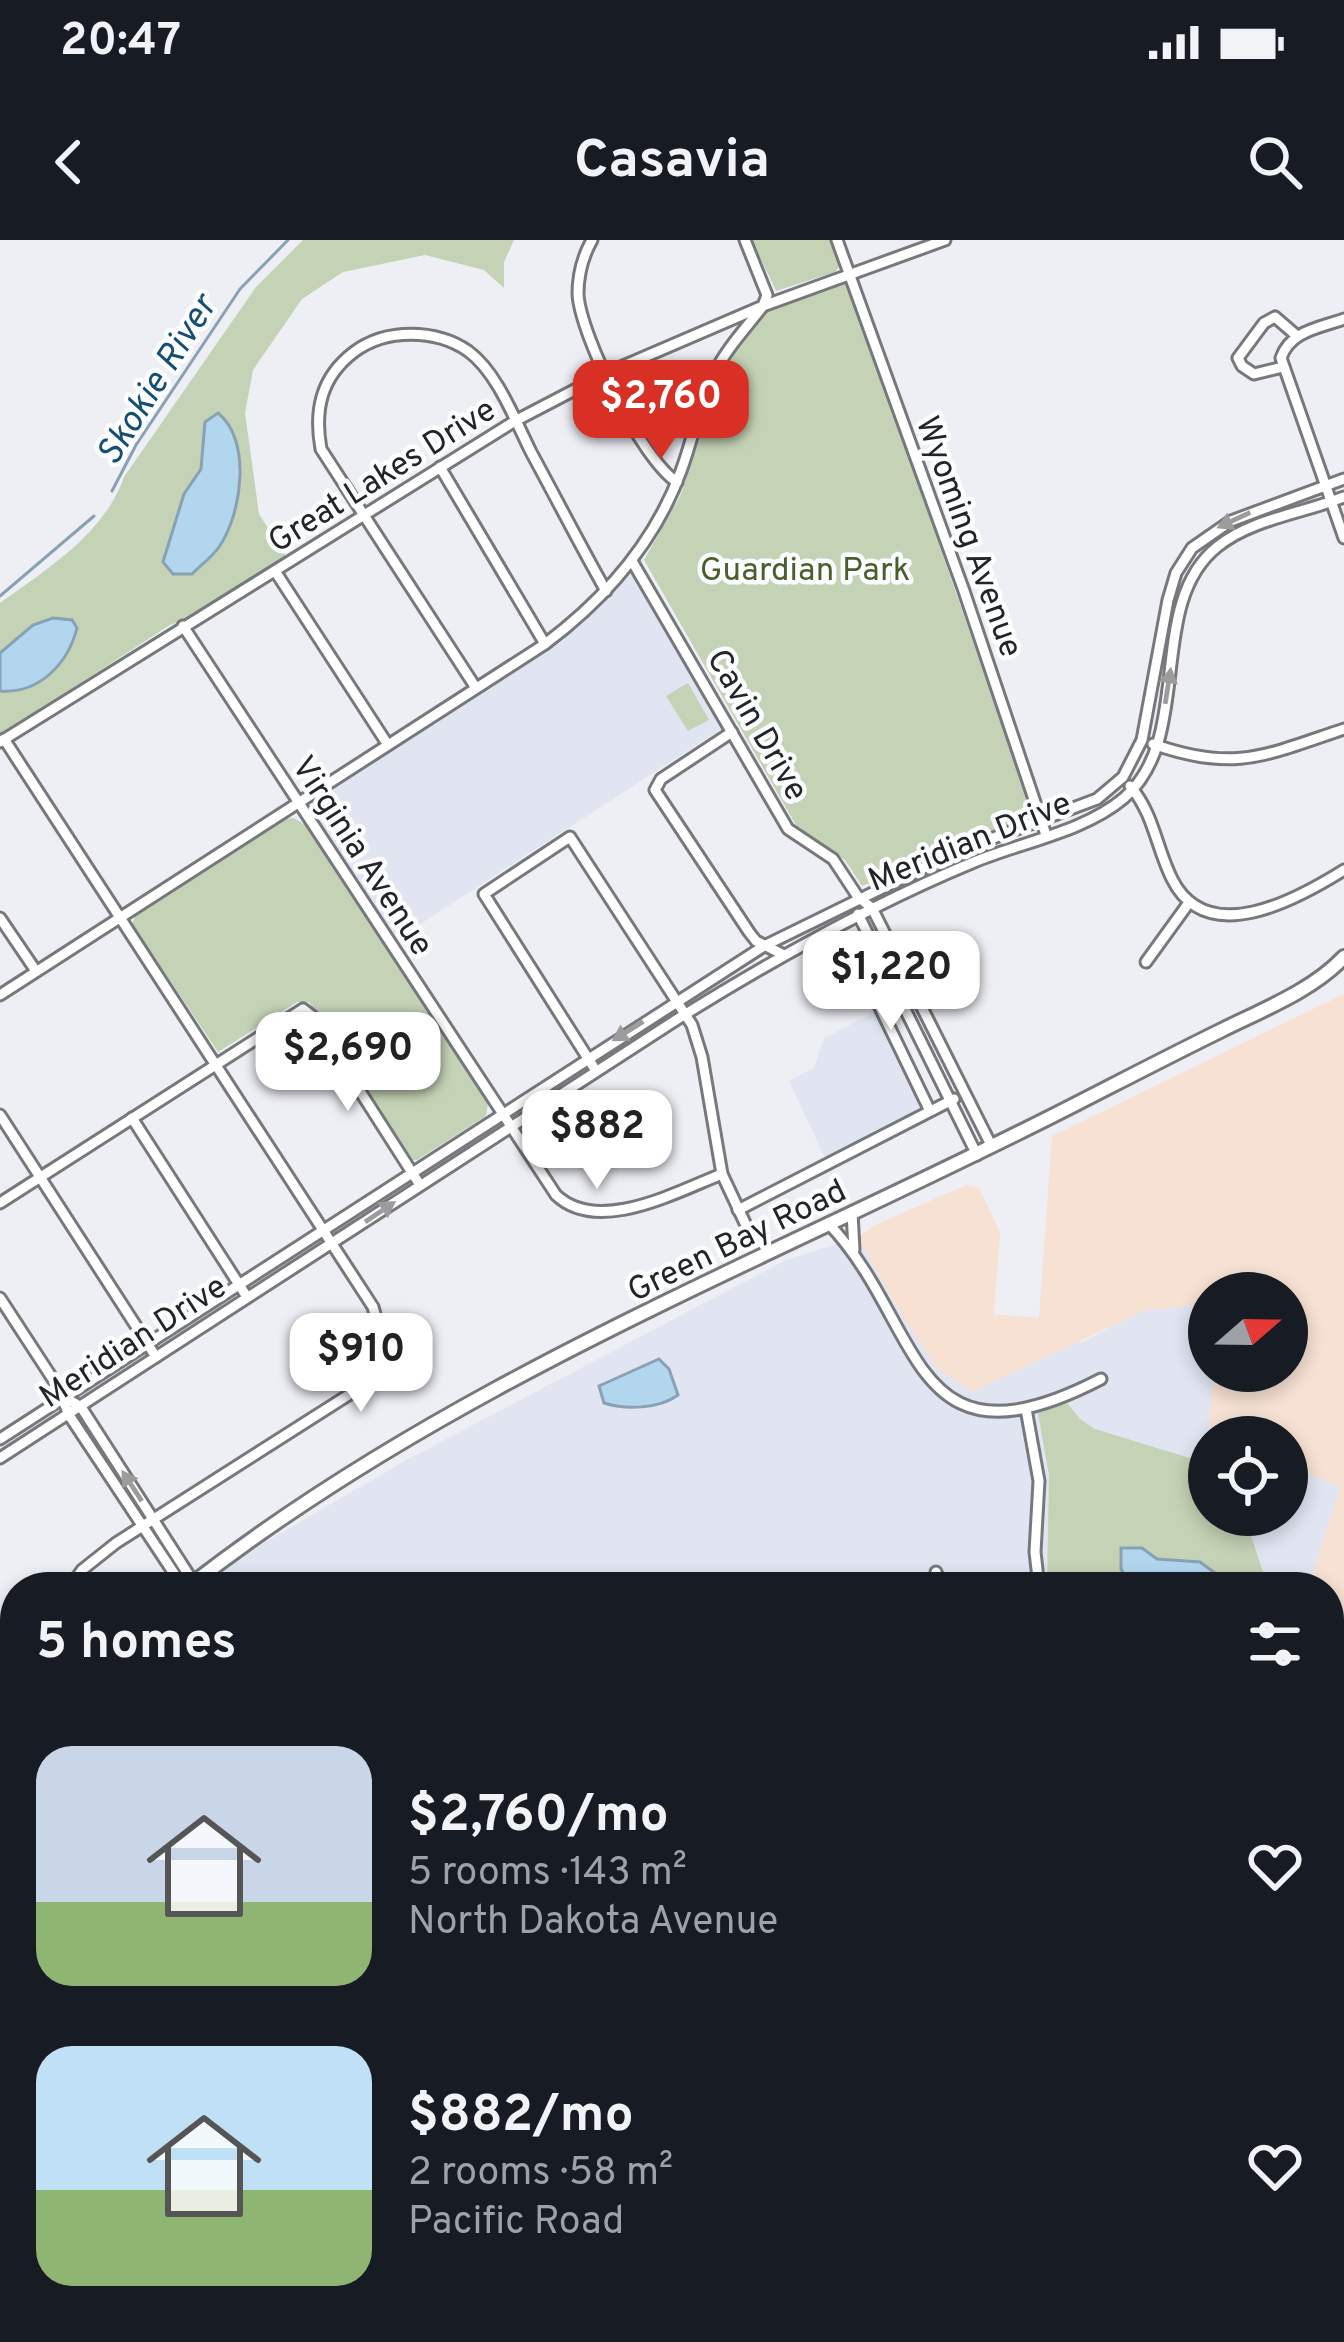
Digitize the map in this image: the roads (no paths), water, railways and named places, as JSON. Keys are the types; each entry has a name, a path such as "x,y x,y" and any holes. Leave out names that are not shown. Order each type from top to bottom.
{"main road":[{"name":"Green Bay Road","path":"207,1572 422,1429 828,1223 977,1155 1328,974 1344,956"},
{"name":"Green Bay Road","path":"1328,974 1344,973"}],"street":[{"path":"592,240 579,274 578,298 585,325 646,453 677,482"},
{"path":"0,995 545,644 606,591 632,560 677,482 714,375 763,306 767,295 745,240"},
{"name":"Wyoming Avenue","path":"837,240 1046,835"},
{"name":"Great Lakes Drive","path":"2,740 515,421 607,374 763,306 945,240"},
{"path":"1282,367 1254,374 1238,358 1264,323 1275,317 1298,336"},
{"path":"1344,319 1298,336 1283,349 1282,367 1344,538"},
{"path":"476,688 320,449 317,407 325,386 335,369 365,344 411,333 452,343 470,353 487,372 515,421 606,591"},
{"path":"440,467 545,644"},
{"path":"1344,479 1232,521 1192,548 1172,586 1142,740 1123,777 1146,806 1172,879 1189,904 1205,911 1242,916 1344,871"},
{"name":"Meridian Drive","path":"0,1458 596,1071 784,955 872,908 975,862 1102,813 1133,788 1157,745 1185,594 1198,570 1219,545 1238,535 1344,497"},
{"name":"Cavin Drive","path":"632,560 788,829 833,859 858,897 872,908 992,1147"},
{"path":"274,572 388,745"},
{"name":"Virginia Avenue","path":"183,626 556,1195 579,1211 596,1214 623,1210 722,1174"},
{"path":"1142,740 1195,757 1239,761 1344,729"},
{"path":"733,732 661,779 655,790 749,932 784,955"},
{"path":"2,740 333,1243 380,1323 382,1343 372,1375 341,1402 99,1555 84,1572"},
{"name":"Meridian Drive","path":"0,1439 764,946 956,852 1097,799 1123,777"},
{"path":"596,1071 484,894 570,837 677,1000 699,1044 722,1174 752,1238"},
{"path":"858,897 859,915 977,1155"},
{"path":"1146,962 1189,904"},
{"path":"0,917 36,971"},
{"path":"871,989 930,1111"},
{"path":"0,1203 303,1010 312,1016 420,1185"},
{"path":"737,1210 965,1094"},
{"path":"0,1114 156,1357"},
{"path":"132,1118 247,1297"},
{"path":"852,1212 854,1250"},
{"path":"828,1223 854,1250 913,1359 931,1380 973,1408 1005,1413 1026,1409 1101,1378"},
{"path":"0,1298 142,1527 177,1572"},
{"path":"64,1397 81,1407 154,1520 181,1572"},
{"path":"1026,1409 1039,1481 1038,1572"}],"water":[{"path":"218,413 229,425 239,459 233,516 210,558 192,574 173,574 163,562 184,494 201,469 205,422"},
{"path":"53,618 72,620 77,628 67,653 40,682 0,691 0,653 33,625"},
{"path":"659,1359 669,1369 678,1395 642,1407 604,1403 599,1386"},
{"path":"1121,1548 1142,1548 1157,1559 1200,1562 1214,1572 1123,1572"}],"waterway":[{"name":"Skokie River","path":"112,491 136,445 240,289 288,240"},
{"name":"Skokie River","path":"0,596 94,516"}],"park label":[{"name":"Guardian Park","path":"805,568"}]}
